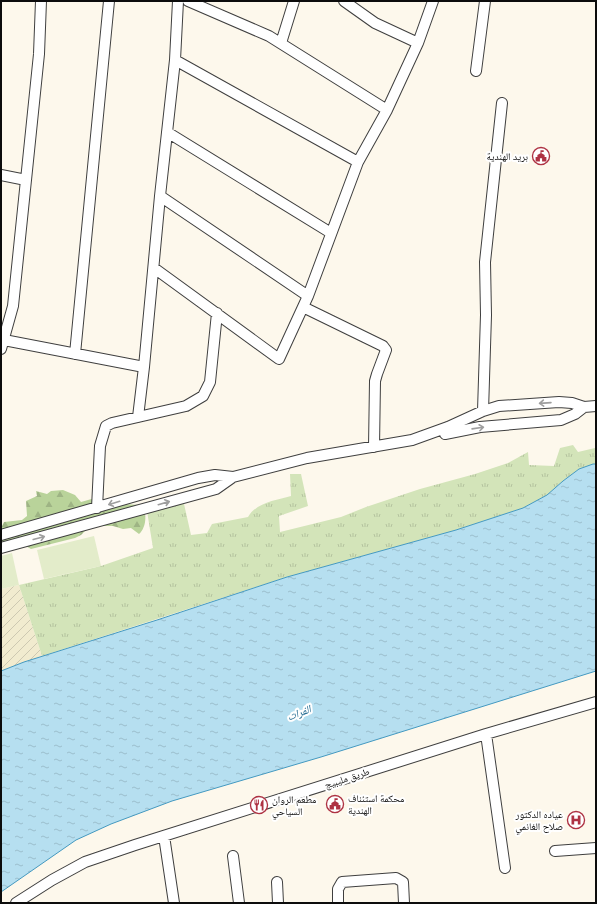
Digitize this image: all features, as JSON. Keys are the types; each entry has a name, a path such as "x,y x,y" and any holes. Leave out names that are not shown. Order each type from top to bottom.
{"street":[{"path":"41,1 39,54 13,306 2,345 75,354 144,367"},
{"path":"75,354 109,1"},
{"path":"138,417 175,60 178,1"},
{"path":"188,1 269,36 387,110"},
{"path":"280,43 294,1"},
{"path":"154,268 279,359 308,296 358,162 387,110 418,43 433,1"},
{"path":"476,70 485,1"},
{"path":"347,2 375,23 418,43"},
{"path":"175,60 358,162"},
{"path":"483,411 486,315 485,262 502,103"},
{"path":"167,132 331,233"},
{"path":"1,176 26,180"},
{"path":"160,196 308,296"},
{"path":"303,307 383,346 386,350 375,381 374,447"},
{"path":"97,508 100,446 106,426 112,423 186,406 203,396 210,382 217,313"},
{"path":"412,440 455,425 483,411 499,406 560,402 572,403 584,407 596,406"},
{"path":"1,548 216,489 233,477 306,458 412,440 426,439 480,427 561,420 575,414 584,407"},
{"path":"1,535 198,478 215,475 233,477"},
{"name":"طريق مليبيج","path":"16,903 52,880 85,862 486,734 596,702"},
{"path":"486,734 505,868"},
{"path":"164,836 174,903"},
{"path":"556,851 596,848"},
{"path":"234,856 239,903"},
{"path":"338,903 338,889 342,882 396,878 403,882 404,903"},
{"path":"277,882 278,903"}],"shaded area":[{"path":"19,585 42,656 1,671 1,589"}],"green space":[{"path":"573,445 578,452 596,447 596,464 579,469 547,495 523,508 456,530 287,577 42,656 19,585 101,566 153,548 146,505 182,495 191,535 207,533 212,524 248,517 261,505 291,496 290,474 301,474 308,506 279,516 280,532 341,517 420,489 475,474 508,463 528,452 529,465 554,466 560,448"},
{"path":"63,490 75,495 81,502 95,498 97,513 122,504 141,505 145,512 145,524 139,534 131,528 123,529 113,526 90,526 81,535 75,538 31,549 22,544 1,544 1,528 4,522 22,520 27,516 26,501 37,496 36,491 47,494 51,491"},
{"path":"94,536 101,566 44,579 37,550"},
{"path":"12,553 19,585 1,589 1,556"}],"water":[{"name":"الفرات","path":"596,464 596,671 321,757 172,801 111,824 76,840 1,892 1,671 24,662 287,577 456,530 523,508 547,495 579,469"}],"place":[{"name":"بريد الهندية","path":"541,156"},
{"name":"محكمة استئناف الهندية","path":"335,804"},
{"name":"مطعم الروان السياحي","path":"259,805"},
{"name":"عياده الدكتور صلاح الغانمي","path":"576,820"}]}
